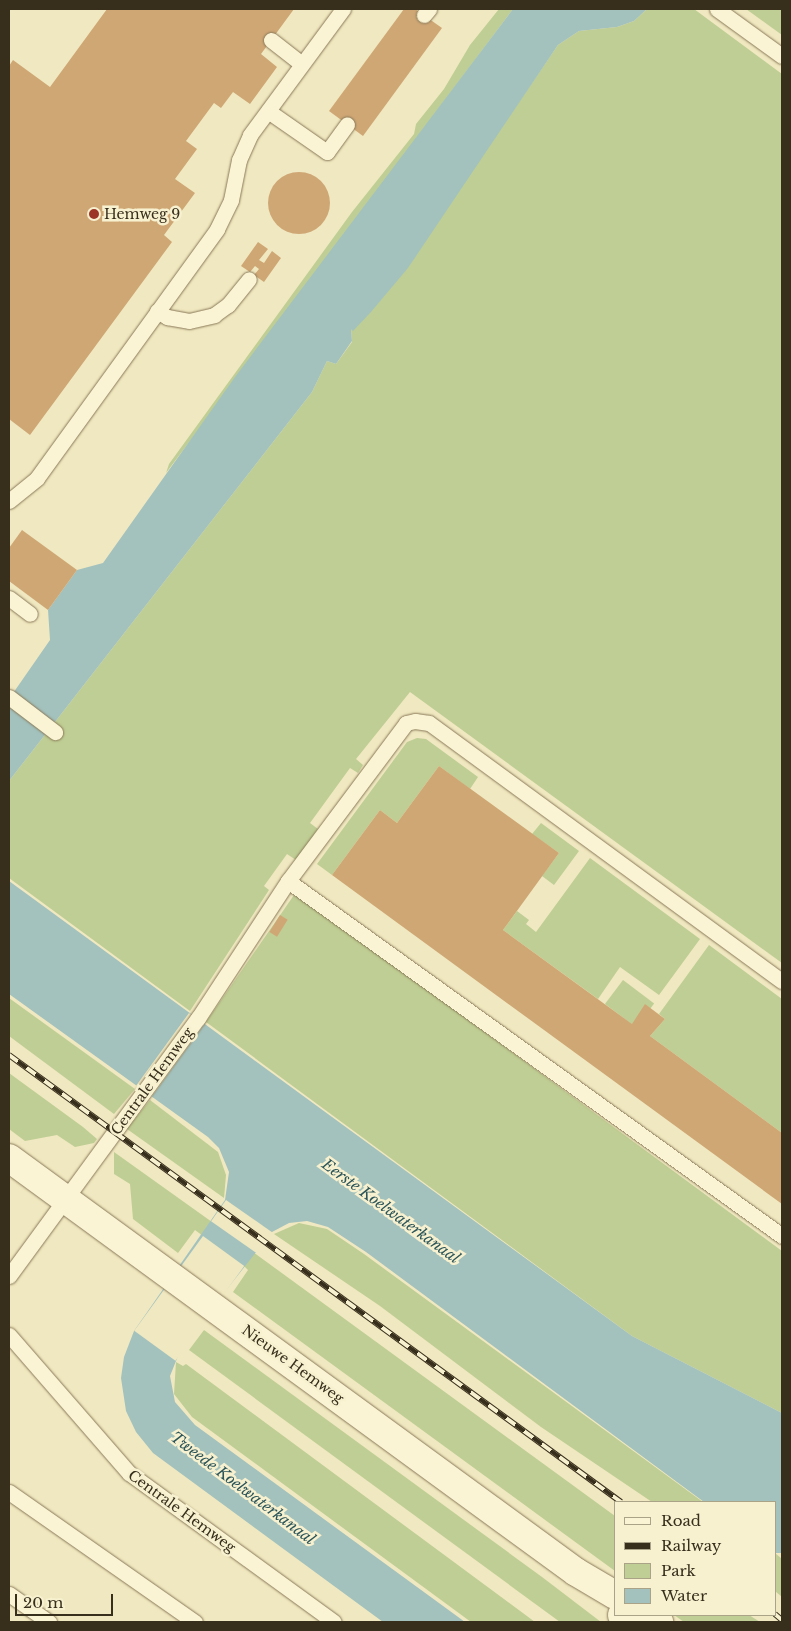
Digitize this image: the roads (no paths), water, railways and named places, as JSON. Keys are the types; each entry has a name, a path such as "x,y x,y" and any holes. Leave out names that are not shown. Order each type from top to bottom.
{"main road":[{"name":"Nieuwe Hemweg","path":"9,1158 576,1572 614,1594"},
{"name":"Nieuwe Hemweg","path":"576,1572 614,1607"},
{"path":"648,1616 659,1622"}],"lane":[{"path":"9,501 37,478 224,215 243,149 268,111 343,9"},
{"path":"717,9 782,56"},
{"path":"271,40 302,64"},
{"path":"268,111 327,152 347,124"},
{"path":"157,311 167,317 189,321 214,315 228,305 249,279"},
{"path":"9,598 30,614"},
{"path":"9,697 55,732"},
{"name":"Centrale Hemweg","path":"9,1276 67,1201 198,1018 288,881 398,730 406,724 422,721 782,981"},
{"path":"288,881 782,1236"},
{"name":"Centrale Hemweg","path":"9,1334 129,1473 334,1622"},
{"path":"9,1492 195,1622"},
{"path":"9,1594 49,1622"}],"water":[{"path":"513,9 647,9 634,21 617,27 579,31 558,45 408,268 371,312 353,331 351,329 352,341 336,364 327,361 312,392 9,781 9,699 50,640 48,610 77,570 103,563 235,377"},
{"path":"9,881 632,1336 782,1413 782,1553 776,1553 776,1501 703,1501 366,1252 328,1227 307,1221 289,1223 272,1232 182,1346 170,1376 175,1402 195,1425 465,1622 383,1622 153,1453 136,1432 126,1411 121,1378 124,1357 134,1331 225,1200 229,1172 219,1148 208,1137 9,994"}],"railway":[{"path":"9,1055 620,1501"},
{"path":"776,1615 782,1620"}],"place":[{"name":"Hemweg 9","path":"94,214"}],"water label":[{"name":"Eerste Koelwaterkanaal","path":"391,1211"},
{"name":"Tweede Koelwaterkanaal","path":"243,1488"}]}
